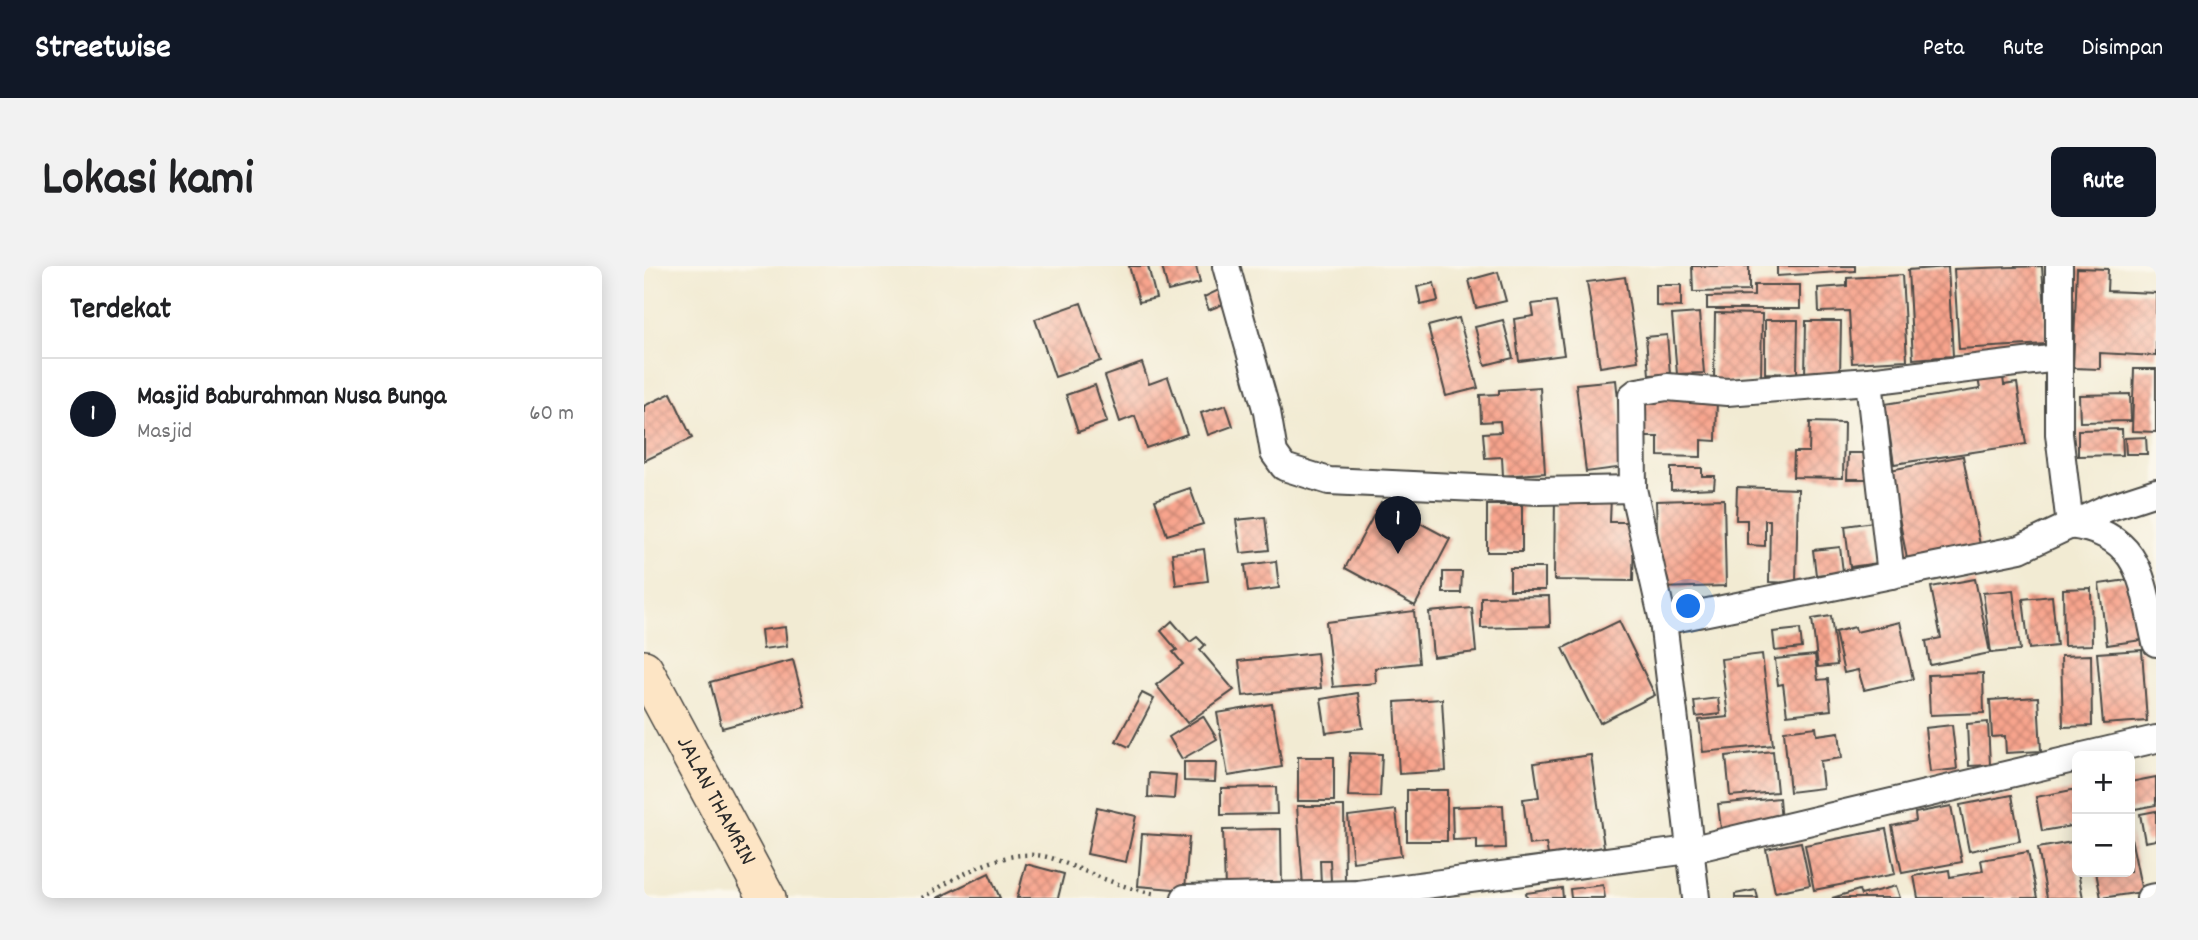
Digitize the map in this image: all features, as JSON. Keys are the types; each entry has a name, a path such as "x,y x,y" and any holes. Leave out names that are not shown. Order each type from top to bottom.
{"main road":[{"name":"JALAN THAMRIN","path":"644,669 767,898"}],"street":[{"path":"1226,266 1267,412 1274,453 1284,467 1329,481 1356,483 1539,491 1633,489"},
{"path":"2059,266 2059,434 2070,525"},
{"path":"1696,898 1663,621 1633,489 1630,401 1637,392 1667,387 1727,392 1869,381 2058,358"},
{"path":"1869,381 1891,575"},
{"path":"1663,621 2020,549 2070,525 2156,492"},
{"path":"2070,525 2103,531 2127,549 2136,566 2156,643"},
{"path":"2104,751 2156,739"},
{"path":"1185,898 1358,894 1689,850 2072,759"},
{"path":"2150,898 2156,897"}],"path":[{"path":"922,898 965,872 1015,856 1051,858 1117,885 1185,898"}],"building":[{"path":"1129,266 1148,266 1156,298 1139,302"},
{"path":"1162,266 1196,266 1200,283 1168,291"},
{"path":"1692,266 1749,266 1749,291 1693,292"},
{"path":"1777,266 1855,266 1855,271 1777,276"},
{"path":"2042,266 2047,344 1959,349 1954,269"},
{"path":"1948,267 1953,356 1913,359 1908,270"},
{"path":"2077,268 2108,269 2107,291 2156,293 2156,356 2100,353 2100,369 2073,368"},
{"path":"1498,272 1506,301 1476,308 1469,280"},
{"path":"1902,275 1907,360 1852,363 1849,311 1819,312 1818,288 1847,286 1847,278"},
{"path":"1625,277 1638,361 1600,367 1587,282"},
{"path":"1434,283 1438,301 1421,305 1417,287"},
{"path":"1656,285 1681,285 1681,307 1656,306"},
{"path":"1754,285 1800,285 1800,309 1707,309 1707,297 1754,296"},
{"path":"1225,287 1231,301 1209,310 1204,297"},
{"path":"1556,301 1564,355 1519,361 1514,319 1534,316 1532,304"},
{"path":"1081,303 1101,361 1055,377 1035,319"},
{"path":"1699,313 1704,373 1677,374 1672,315"},
{"path":"1715,313 1762,314 1761,381 1714,381"},
{"path":"1459,318 1478,388 1446,396 1428,326"},
{"path":"1503,320 1513,358 1485,365 1475,327"},
{"path":"1765,320 1798,320 1797,374 1765,373"},
{"path":"1806,321 1841,321 1840,377 1805,377"},
{"path":"1667,335 1670,374 1649,375 1646,337"},
{"path":"1142,363 1149,384 1168,377 1187,434 1146,448 1135,416 1120,422 1105,376"},
{"path":"2002,369 2004,385 2017,383 2026,444 1894,464 1885,404 1980,389 1977,373"},
{"path":"2134,369 2156,369 2156,432 2132,431"},
{"path":"1616,380 1625,467 1586,472 1576,384"},
{"path":"1095,385 1107,422 1078,432 1066,395"},
{"path":"1540,387 1545,473 1503,476 1502,457 1485,458 1483,433 1501,432 1500,421 1481,422 1480,395 1499,394 1499,390"},
{"path":"671,393 692,438 644,461 644,406"},
{"path":"2130,394 2131,421 2080,422 2079,395"},
{"path":"1717,397 1716,441 1701,440 1701,457 1658,456 1658,437 1641,437 1642,398"},
{"path":"1226,405 1233,426 1208,435 1201,413"},
{"path":"1810,422 1844,423 1843,478 1793,477 1794,452 1809,452"},
{"path":"2122,429 2123,455 2078,456 2078,430"},
{"path":"2146,437 2147,454 2126,454 2125,438"},
{"path":"1848,453 1870,453 1870,479 1847,479"},
{"path":"1963,456 1980,545 1907,559 1890,470"},
{"path":"1671,468 1702,468 1702,476 1715,476 1714,488 1671,490"},
{"path":"1737,487 1798,489 1796,583 1769,582 1770,520 1765,520 1765,546 1747,545 1747,520 1736,520"},
{"path":"1190,488 1203,524 1167,535 1155,500"},
{"path":"1555,495 1611,496 1610,522 1634,522 1633,581 1554,580"},
{"path":"1724,499 1726,586 1659,588 1656,501"},
{"path":"1381,502 1450,539 1415,606 1345,568"},
{"path":"1487,505 1522,505 1522,552 1487,552"},
{"path":"1265,517 1269,550 1241,553 1236,520"},
{"path":"1874,522 1878,563 1850,567 1845,526"},
{"path":"1840,547 1843,572 1816,575 1813,550"},
{"path":"1204,549 1208,581 1176,585 1172,553"},
{"path":"1276,561 1279,588 1248,592 1245,565"},
{"path":"1510,568 1545,568 1545,590 1510,590"},
{"path":"1443,572 1462,572 1461,593 1443,593"},
{"path":"1975,579 1990,653 1930,665 1926,641 1941,638 1931,587"},
{"path":"2134,579 2142,640 2107,645 2099,584"},
{"path":"2091,588 2092,645 2064,646 2063,589"},
{"path":"2013,590 2020,650 1991,653 1983,593"},
{"path":"1549,596 1550,626 1481,628 1481,597"},
{"path":"2052,596 2057,646 2029,649 2023,599"},
{"path":"1472,608 1476,652 1433,657 1429,612"},
{"path":"1414,611 1419,663 1375,668 1376,683 1333,687 1326,622"},
{"path":"1831,616 1837,665 1818,667 1812,619"},
{"path":"1172,621 1190,642 1197,637 1205,645 1200,650 1234,690 1187,723 1156,685 1183,664 1173,652 1177,650 1161,631"},
{"path":"1619,621 1655,695 1600,723 1563,648"},
{"path":"1900,622 1913,679 1864,690 1858,670 1844,673 1835,632 1855,627 1856,632"},
{"path":"785,627 787,646 763,649 761,630"},
{"path":"1800,629 1802,648 1775,651 1773,632"},
{"path":"2142,650 2147,721 2103,724 2097,653"},
{"path":"1317,653 1321,688 1243,696 1239,661"},
{"path":"1762,654 1773,745 1703,752 1699,720 1728,717 1721,659"},
{"path":"1815,655 1818,680 1828,679 1831,710 1787,715 1783,684 1778,685 1775,659"},
{"path":"2091,655 2092,726 2063,727 2061,656"},
{"path":"793,660 805,706 722,728 710,682"},
{"path":"1983,673 1984,713 1930,715 1928,675"},
{"path":"1142,693 1154,699 1129,747 1116,741"},
{"path":"1358,693 1363,728 1326,733 1321,699"},
{"path":"2038,697 2041,751 2006,753 2005,736 1992,737 1990,700"},
{"path":"1718,698 1720,714 1696,717 1694,701"},
{"path":"1442,699 1446,771 1399,774 1395,702"},
{"path":"1272,704 1282,767 1228,776 1217,713"},
{"path":"1203,716 1217,739 1182,759 1169,737"},
{"path":"1988,722 1990,765 1969,766 1967,724"},
{"path":"1952,725 1957,769 1930,772 1925,728"},
{"path":"1816,727 1817,735 1839,732 1842,758 1820,761 1823,788 1790,792 1784,731"},
{"path":"1773,751 1777,792 1730,796 1726,756"},
{"path":"1350,753 1382,754 1380,797 1348,796"},
{"path":"1591,755 1604,847 1548,855 1546,843 1529,845 1523,799 1539,797 1534,763"},
{"path":"1298,757 1334,757 1334,801 1298,801"},
{"path":"1184,762 1216,762 1215,782 1184,781"},
{"path":"1149,773 1176,775 1174,799 1148,797"},
{"path":"2156,777 2156,805 2135,809 2135,781"},
{"path":"1276,787 1277,814 1221,815 1221,788"},
{"path":"1407,790 1447,790 1447,841 1407,841"},
{"path":"2072,790 2072,826 2042,831 2036,797"},
{"path":"2012,795 2020,841 1969,851 1960,805"},
{"path":"1779,798 1781,823 1721,829 1718,804"},
{"path":"1503,805 1505,848 1477,849 1477,839 1453,840 1452,807"},
{"path":"1297,806 1344,806 1345,881 1331,881 1330,860 1320,860 1321,886 1303,886"},
{"path":"1951,806 1962,862 1902,873 1892,826 1916,821 1915,813"},
{"path":"1097,807 1136,816 1126,862 1087,854"},
{"path":"1396,810 1401,856 1353,862 1348,816"},
{"path":"2156,811 2156,840 2145,842 2140,814"},
{"path":"1281,829 1282,887 1225,888 1223,830"},
{"path":"1886,829 1895,874 1814,890 1805,845"},
{"path":"1142,834 1189,837 1185,890 1138,886"},
{"path":"1801,842 1810,885 1775,892 1766,849"},
{"path":"2072,842 2072,877 2079,877 2083,898 2047,898 2038,848"},
{"path":"2028,852 2037,898 1918,898 1914,876 1949,870 1950,877 1983,871 1981,860"},
{"path":"2135,858 2142,892 2101,898 2097,877 2135,877"},
{"path":"1026,864 1064,874 1058,898 1017,898"},
{"path":"989,873 1000,898 937,898"},
{"path":"1603,885 1605,898 1571,898 1570,889"},
{"path":"1896,886 1900,898 1832,898 1859,890 1861,895"},
{"path":"1562,888 1563,898 1527,898 1526,893"},
{"path":"1756,890 1758,898 1735,898 1735,894"}],"place":[{"name":"Masjid Baburahman Nusa Bunga","path":"1398,554"}]}
